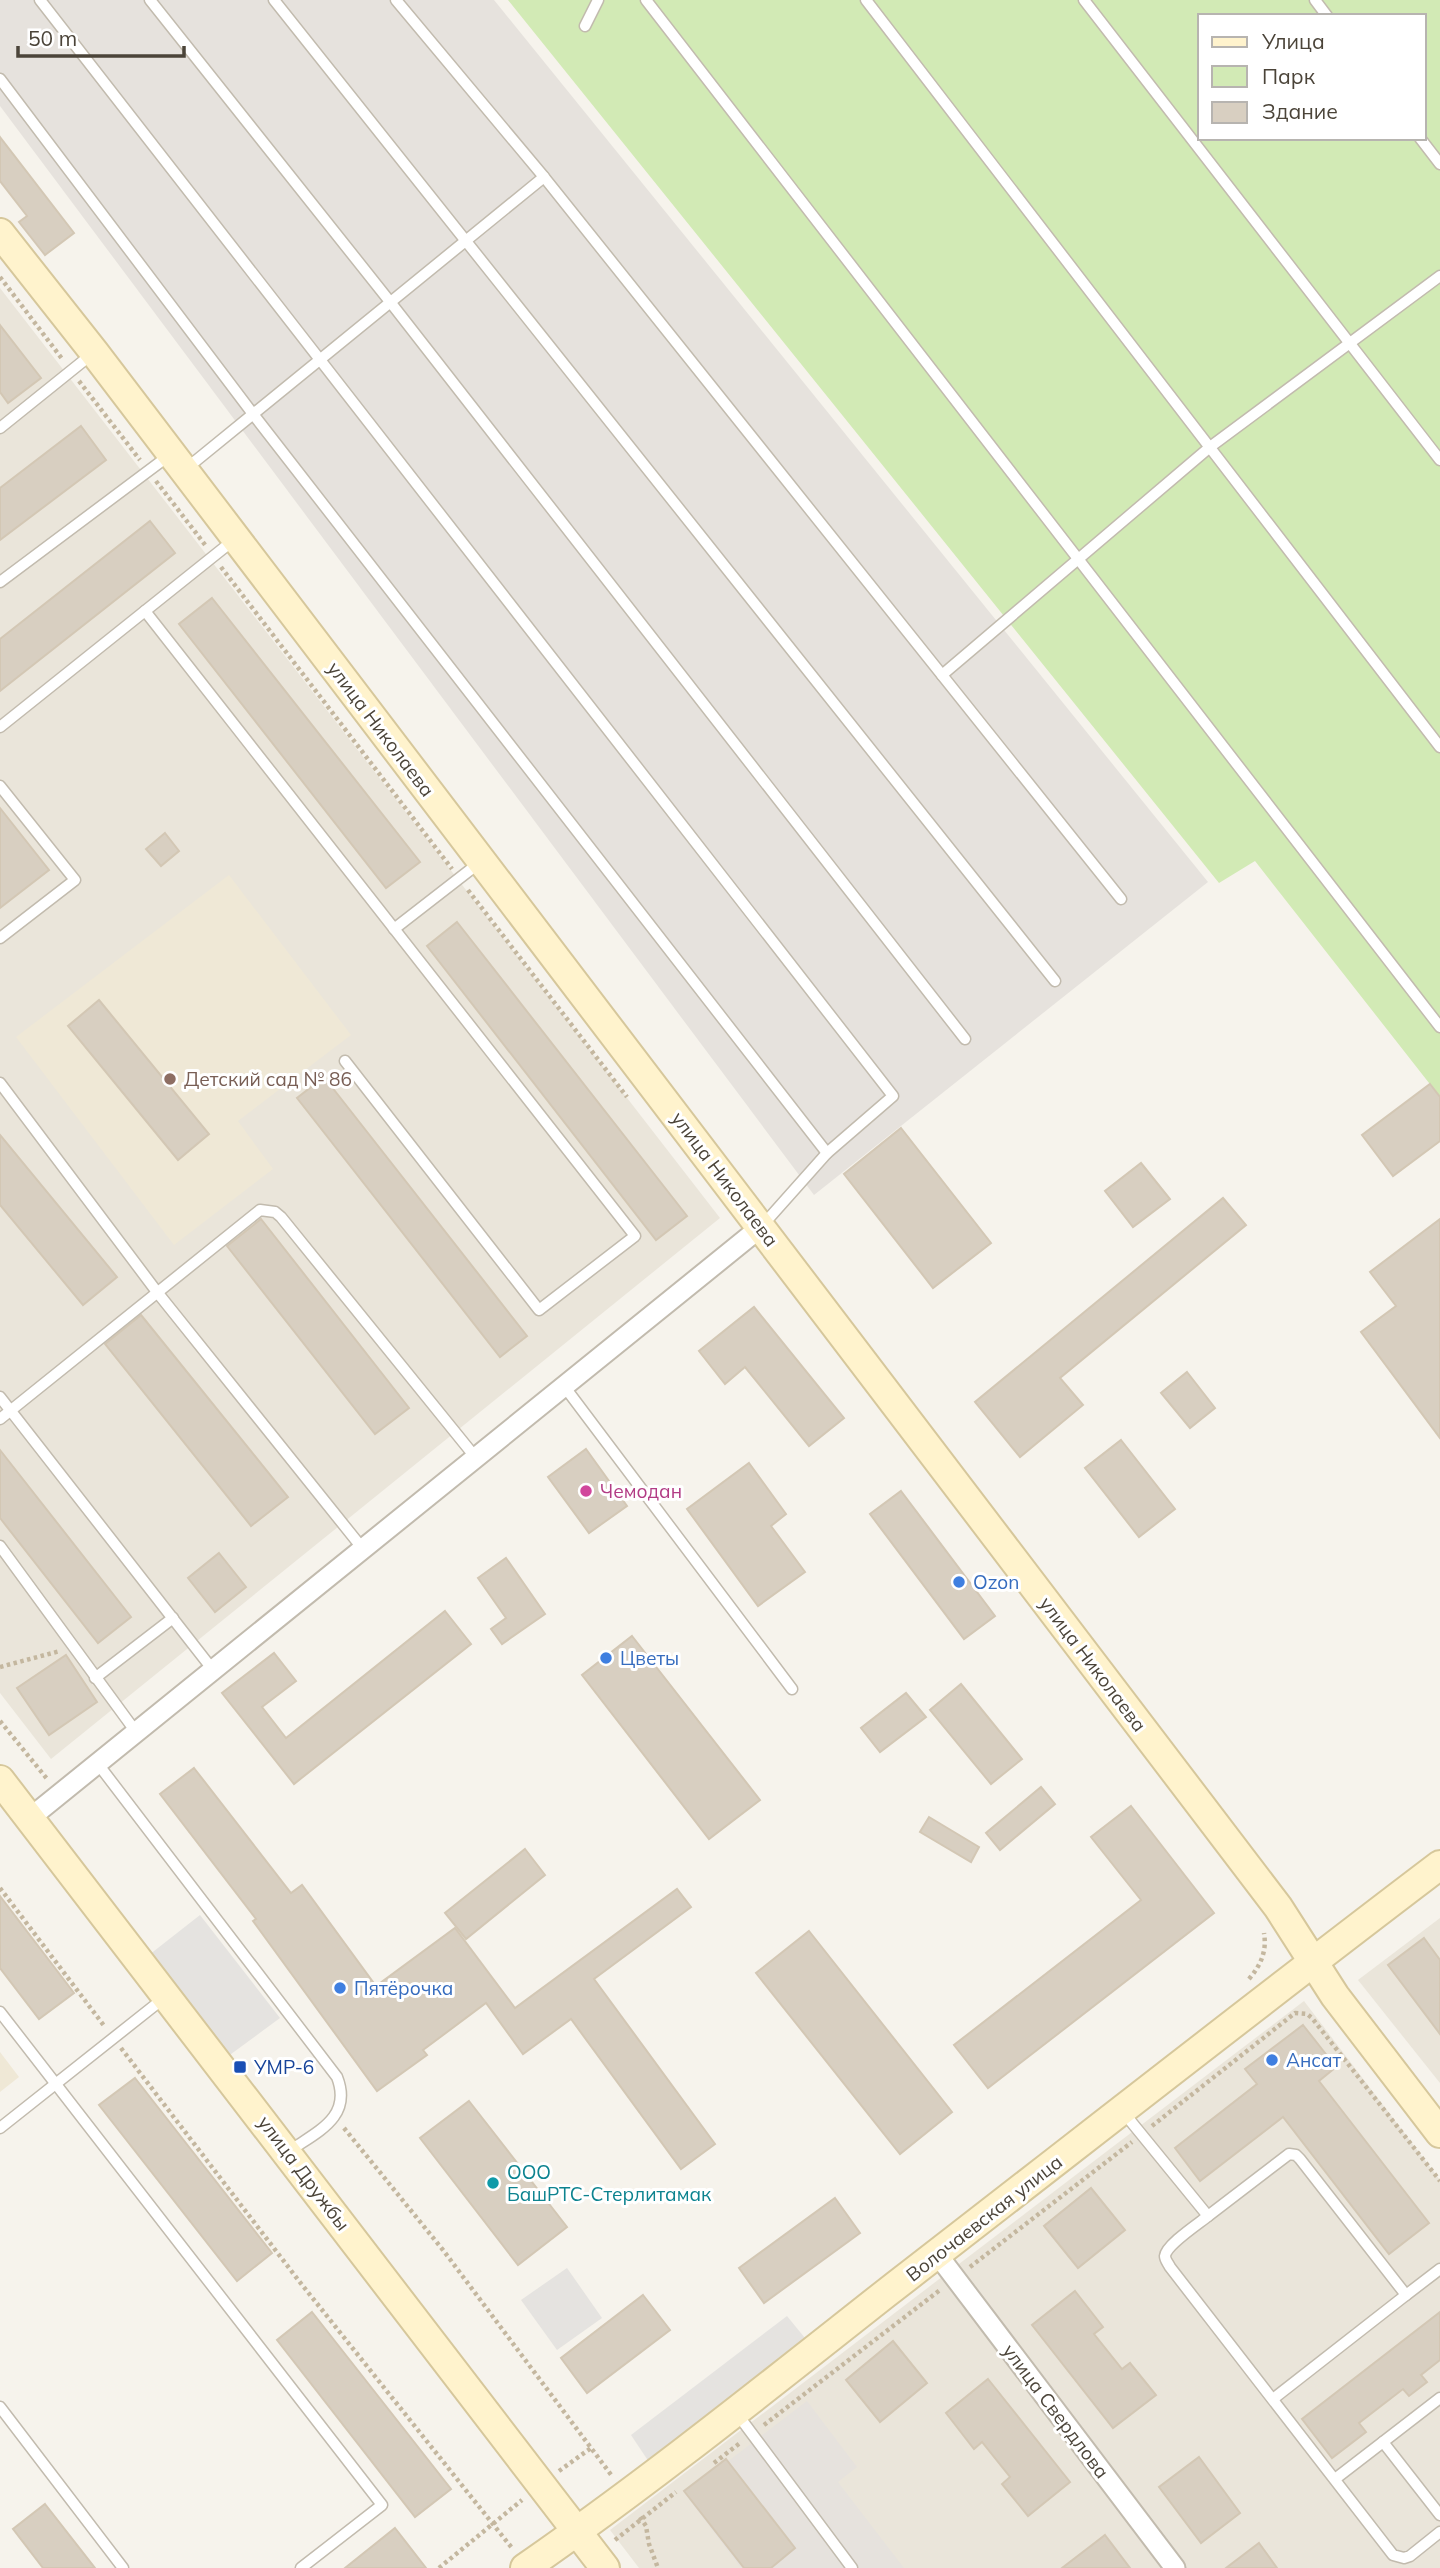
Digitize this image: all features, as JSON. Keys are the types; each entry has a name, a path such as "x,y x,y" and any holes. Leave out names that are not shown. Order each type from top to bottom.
{"main road":[{"name":"улица Николаева","path":"0,233 178,462 1278,1907 1335,1996 1440,2133"},
{"name":"улица Дружбы","path":"0,1780 606,2568"},
{"name":"Волочаевская улица","path":"521,2561 578,2532 744,2423 937,2254 1312,1961 1440,1865"}],"street":[{"path":"30,1818 761,1227"},
{"name":"улица Свердлова","path":"937,2254 1175,2568"}],"lane":[{"path":"40,0 893,1096 827,1153 761,1227"},
{"path":"150,0 391,303 965,1039"},
{"path":"274,0 1055,981"},
{"path":"396,0 544,177 1121,899"},
{"path":"585,26 598,0"},
{"path":"646,0 1440,1027"},
{"path":"866,0 1440,747"},
{"path":"1084,0 1440,460"},
{"path":"0,79 253,414 827,1153"},
{"path":"1422,140 1440,164"},
{"path":"0,582 148,471 178,462 253,414 544,177"},
{"path":"942,675 1210,447 1440,276"},
{"path":"0,428 94,352"},
{"path":"0,727 236,539"},
{"path":"145,611 635,1236 539,1310 345,1061"},
{"path":"0,786 75,880 0,938"},
{"path":"394,929 482,861"},
{"path":"0,1083 157,1292 363,1549"},
{"path":"0,1419 260,1210 275,1212 476,1458"},
{"path":"564,1386 792,1689"},
{"path":"0,1397 213,1670"},
{"path":"0,1546 136,1732"},
{"path":"95,1678 173,1618"},
{"path":"98,1763 337,2077 342,2090 341,2105 336,2117 288,2152"},
{"path":"0,2128 167,1995"},
{"path":"0,2012 382,2505 301,2568"},
{"path":"1121,2109 1208,2216"},
{"path":"1406,2295 1296,2155 1289,2154 1171,2245 1165,2259 1398,2557 1410,2556 1440,2532"},
{"path":"1273,2399 1440,2269"},
{"path":"1335,2479 1440,2398"},
{"path":"0,2407 123,2568"},
{"path":"744,2423 852,2568"},
{"path":"1383,2442 1440,2515"}],"path":[{"path":"0,277 631,1102"},
{"path":"0,1667 73,1647"},
{"path":"0,1721 59,1794"},
{"path":"0,1888 299,2281 521,2561"},
{"path":"1244,1983 1258,1968 1266,1945 1263,1930"},
{"path":"708,2468 744,2423 955,2278 1295,2013 1301,2012 1312,2018 1440,2181"},
{"path":"336,2117 443,2250 615,2480"},
{"path":"555,2474 590,2448"},
{"path":"614,2541 686,2484"},
{"path":"439,2568 528,2495"},
{"path":"635,2507 646,2526 658,2568"}],"shaded area":[{"path":"0,0 494,0 1208,882 814,1195 0,106"},
{"path":"0,288 720,1218 51,1759 0,1693"},
{"name":"Детский сад № 86","path":"229,875 351,1035 238,1121 273,1169 174,1245 16,1037"},
{"path":"200,1915 280,2018 227,2057 149,1955"},
{"path":"1440,1918 1440,2083 1358,1980"},
{"path":"1304,2001 1440,2180 1440,2568 639,2568 610,2530"},
{"path":"0,2052 19,2077 0,2092"},
{"path":"567,2268 602,2318 557,2350 521,2300"},
{"path":"787,2316 809,2343 653,2468 631,2435"},
{"path":"807,2401 857,2467 838,2482 904,2568 741,2568 685,2494"}],"green space":[{"path":"508,0 1440,0 1440,1097 1255,861 1219,883"}],"building":[{"path":"0,137 74,233 45,255 19,222 27,216 0,181"},
{"path":"0,325 41,378 8,403 0,392"},
{"path":"81,426 106,460 0,540 0,488"},
{"path":"150,521 175,553 0,691 0,639"},
{"path":"212,598 420,862 386,888 179,624"},
{"path":"0,808 49,870 0,908"},
{"path":"165,833 179,851 161,866 146,849"},
{"path":"457,922 687,1216 656,1240 427,946"},
{"path":"99,1000 209,1134 178,1160 68,1026"},
{"path":"324,1077 527,1336 500,1357 297,1098"},
{"path":"1430,1084 1440,1097 1440,1141 1393,1176 1362,1135"},
{"path":"901,1128 991,1243 933,1288 844,1174"},
{"path":"0,1135 117,1277 83,1305 0,1205"},
{"path":"1141,1163 1170,1199 1133,1227 1105,1191"},
{"path":"1223,1198 1246,1225 1060,1378 1083,1405 1020,1457 975,1402"},
{"path":"261,1219 409,1408 375,1434 227,1246"},
{"path":"1440,1219 1440,1438 1361,1332 1396,1306 1370,1272"},
{"path":"754,1307 844,1418 809,1446 745,1367 725,1384 699,1351"},
{"path":"141,1315 288,1497 251,1526 105,1344"},
{"path":"1187,1372 1215,1408 1190,1428 1161,1393"},
{"path":"1121,1440 1175,1509 1139,1537 1085,1468"},
{"path":"586,1449 627,1506 589,1533 548,1477"},
{"path":"0,1450 131,1617 98,1643 0,1518"},
{"path":"749,1463 786,1514 771,1526 805,1572 758,1606 687,1509"},
{"path":"901,1491 995,1616 964,1639 870,1514"},
{"path":"219,1553 246,1587 215,1612 188,1578"},
{"path":"506,1558 545,1614 502,1644 491,1629 506,1618 478,1578"},
{"path":"445,1611 471,1644 294,1784 222,1693 274,1653 296,1681 262,1707 286,1738"},
{"path":"632,1636 760,1800 709,1839 582,1675"},
{"path":"66,1655 97,1702 49,1735 17,1688"},
{"path":"961,1684 1022,1759 991,1784 930,1710"},
{"path":"906,1693 926,1717 880,1752 861,1728"},
{"path":"194,1768 291,1893 302,1885 376,1986 455,1928 515,2008 677,1889 691,1907 594,1979 715,2144 681,2169 571,2019 523,2054 486,2003 423,2050 427,2055 377,2091 253,1921 256,1919 160,1794"},
{"path":"1041,1787 1055,1804 1000,1850 986,1833"},
{"path":"1131,1806 1214,1913 988,2088 954,2045 1141,1900 1091,1837"},
{"path":"929,1817 979,1847 971,1862 920,1832"},
{"path":"525,1849 545,1875 466,1939 445,1913"},
{"path":"0,1896 74,1993 39,2019 0,1968"},
{"path":"809,1931 952,2112 900,2154 756,1973"},
{"path":"1424,1938 1440,1960 1440,2034 1388,1965"},
{"path":"1303,2025 1336,2067 1319,2081 1429,2223 1389,2254 1283,2117 1200,2181 1175,2148 1257,2084 1245,2069"},
{"path":"135,2078 272,2253 237,2281 99,2105"},
{"name":"ООО БашРТС-Стерлитамак","path":"469,2101 567,2227 518,2265 420,2138"},
{"path":"1091,2188 1125,2230 1078,2268 1044,2226"},
{"path":"835,2198 860,2233 764,2303 739,2268"},
{"path":"1075,2291 1103,2327 1094,2334 1122,2369 1130,2363 1156,2395 1113,2428 1032,2325"},
{"path":"643,2295 670,2330 587,2393 561,2358"},
{"path":"312,2312 451,2489 415,2517 277,2340"},
{"path":"1440,2312 1440,2360 1421,2375 1427,2382 1409,2396 1403,2389 1359,2423 1366,2432 1332,2458 1302,2419"},
{"path":"893,2341 927,2383 880,2422 846,2380"},
{"path":"988,2379 1070,2482 1028,2516 1002,2484 1010,2477 982,2442 974,2449 946,2413"},
{"path":"1199,2457 1240,2513 1201,2543 1159,2487"},
{"path":"726,2459 795,2548 771,2568 744,2568 684,2491"},
{"path":"45,2504 95,2568 43,2568 13,2529"},
{"path":"395,2528 426,2568 345,2568"},
{"path":"1105,2535 1130,2568 1062,2568"},
{"path":"1259,2543 1277,2568 1226,2568"}],"place":[{"name":"Детский сад № 86","path":"170,1079"},
{"name":"Чемодан","path":"586,1491"},
{"name":"Ozon","path":"959,1582"},
{"name":"Цветы","path":"606,1658"},
{"name":"Пятёрочка","path":"340,1988"},
{"name":"Ансат","path":"1272,2060"},
{"name":"УМР-6","path":"240,2067"},
{"name":"ООО БашРТС-Стерлитамак","path":"493,2183"}]}
